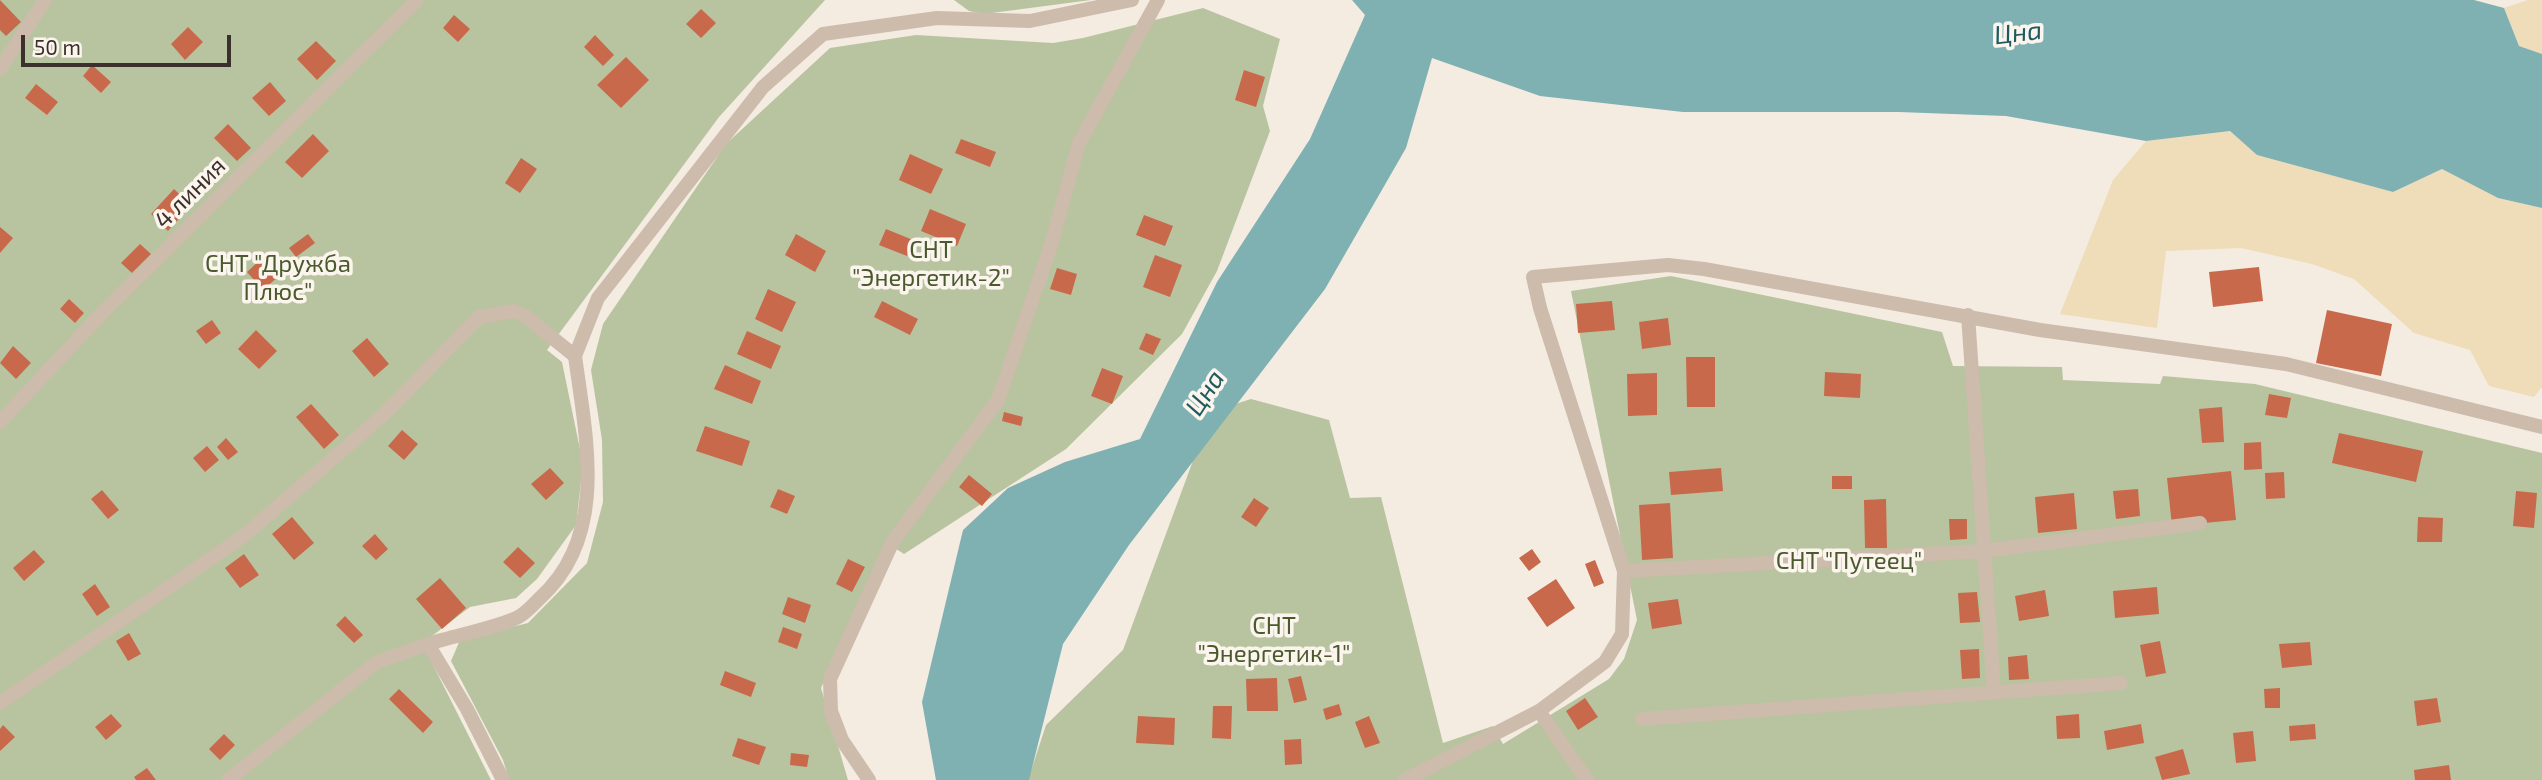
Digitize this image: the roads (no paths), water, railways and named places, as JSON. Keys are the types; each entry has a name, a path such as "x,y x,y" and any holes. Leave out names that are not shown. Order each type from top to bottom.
{"lane":[{"path":"0,69 45,0"},
{"name":"4 линия","path":"0,422 110,305 417,0"},
{"path":"228,780 377,662 520,617 551,588 570,565 579,540 589,464 575,356 598,298 763,87 823,34 937,18 1030,21 1132,0"},
{"path":"869,780 842,740 831,711 830,679 893,541 998,400 1051,245 1079,143 1158,0"},
{"path":"1405,780 1539,711 1578,684 1613,654 1625,619 1624,570 1540,308 1533,277 1668,265 1968,315 2040,330 2286,364 2542,426"},
{"path":"0,703 245,535 382,416 480,317 513,311 524,315 575,356"},
{"path":"1968,315 1994,692"},
{"path":"1624,570 1984,551 2200,523"},
{"path":"428,644 503,780"},
{"path":"1642,719 2121,683"},
{"path":"1539,711 1587,780"}],"water":[{"name":"Цна","path":"1352,0 2474,0 2504,8 2519,46 2542,54 2542,208 2498,198 2442,169 2393,192 2257,155 2230,131 2146,141 2006,116 1899,112 1683,112 1540,96 1432,58 1406,148 1325,289 1129,545 1063,644 1029,780 936,780 922,702 963,530 1008,488 1065,462 1140,439 1217,282 1310,139 1365,15"}],"park label":[{"name":"СНТ \"Энергетик-2\"","path":"931,264"},
{"name":"СНТ \"Дружба Плюс\"","path":"278,278"},
{"name":"СНТ \"Путеец\"","path":"1849,561"},
{"name":"СНТ \"Энергетик-1\"","path":"1274,640"}]}
